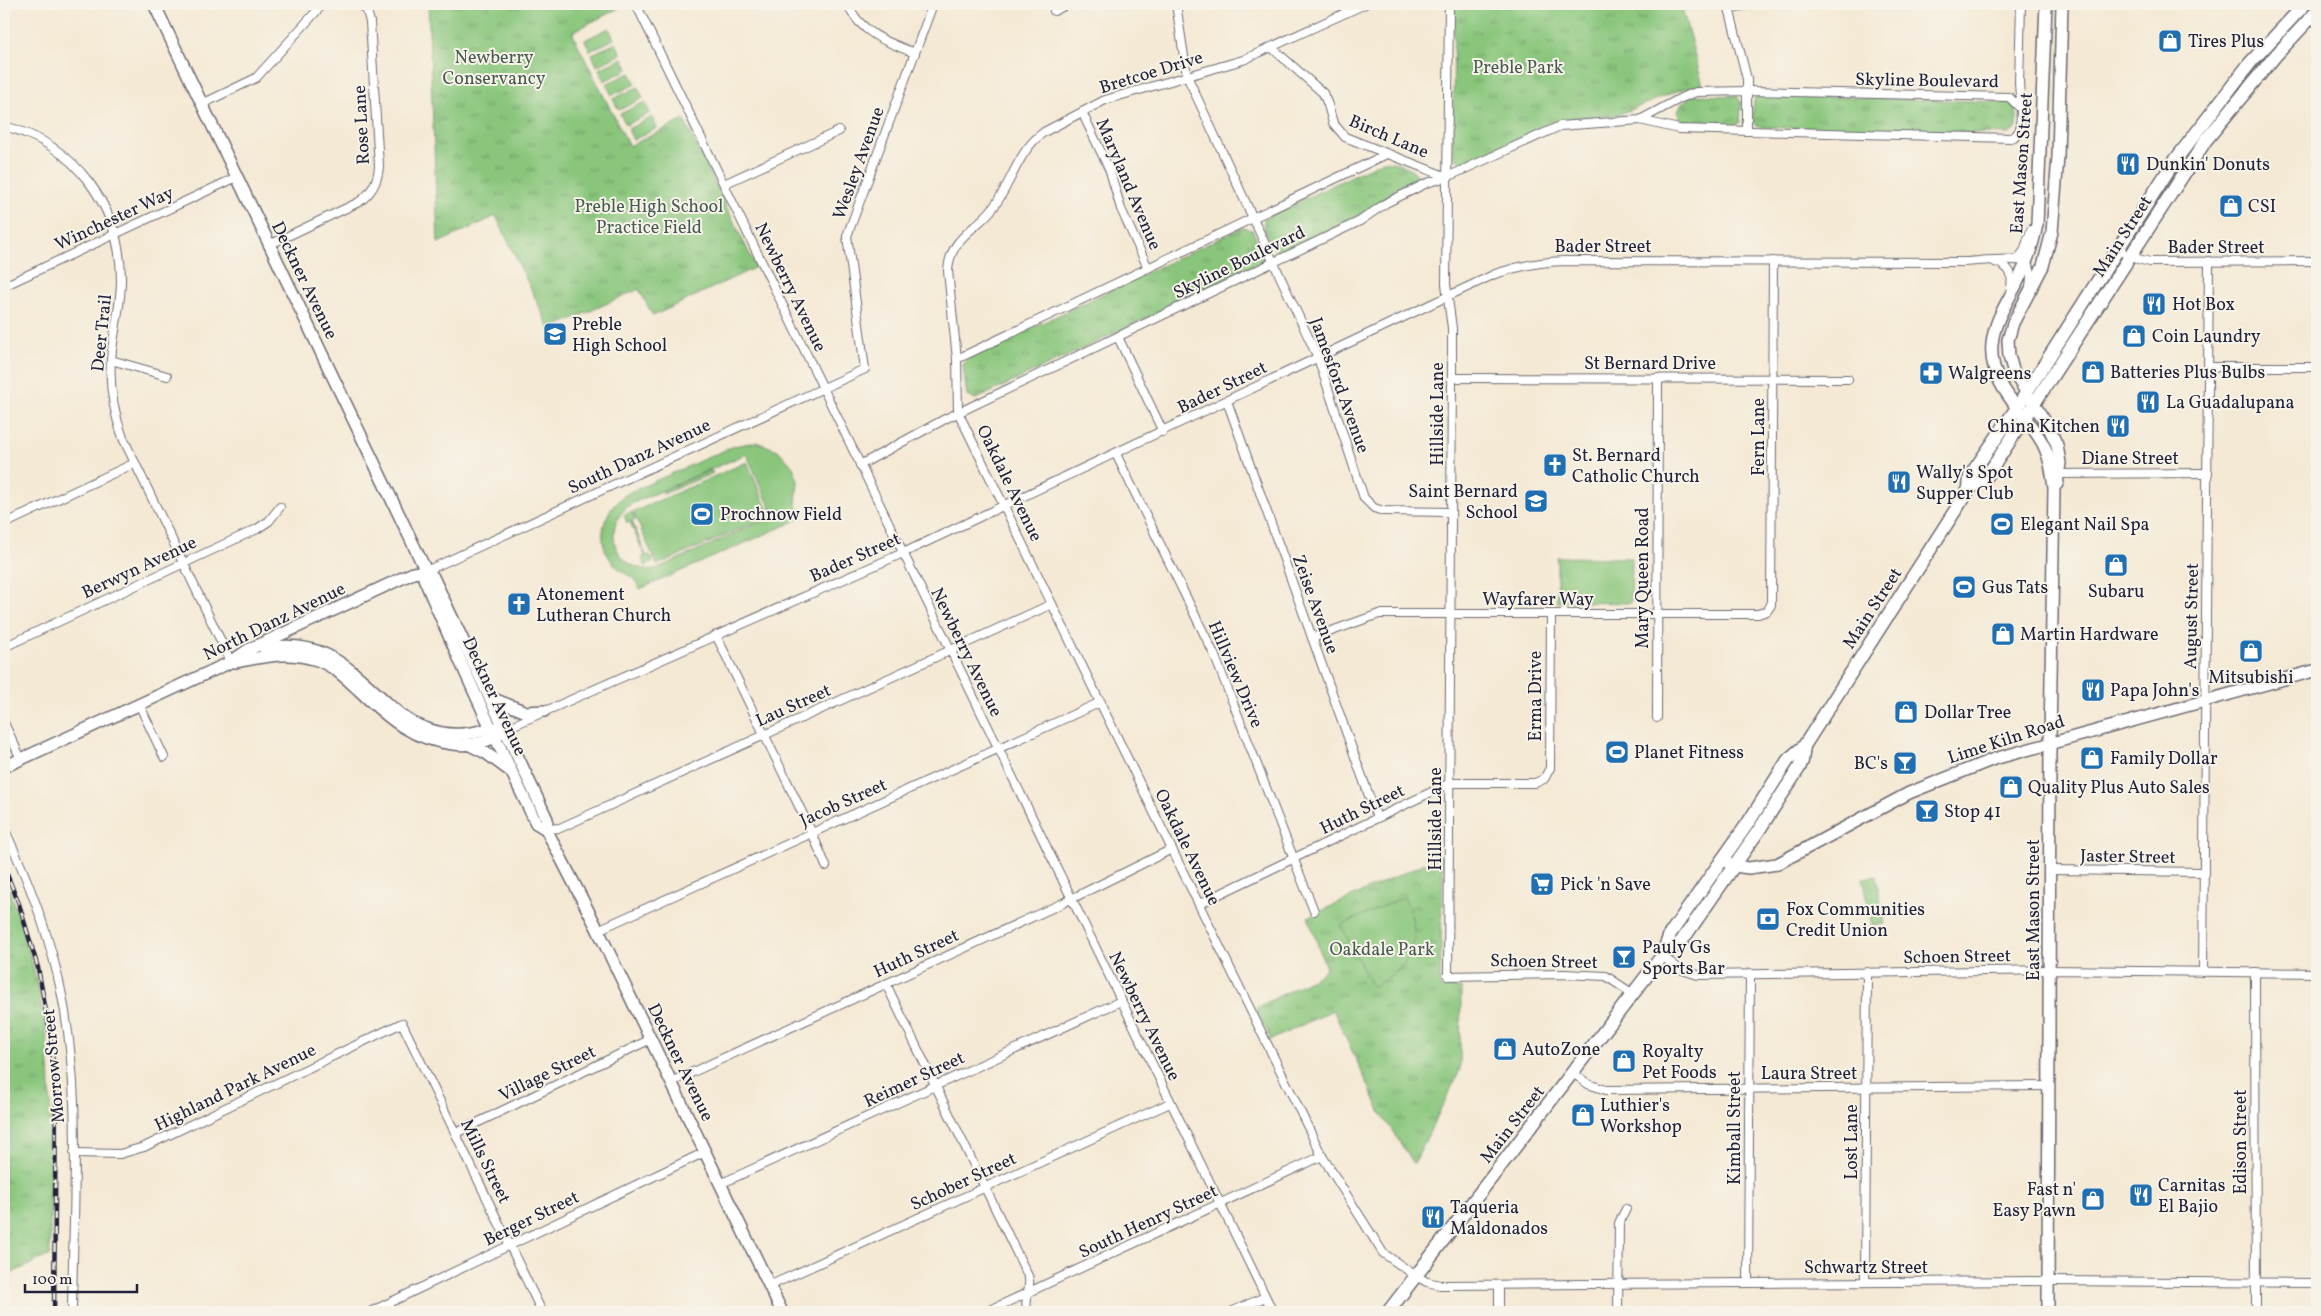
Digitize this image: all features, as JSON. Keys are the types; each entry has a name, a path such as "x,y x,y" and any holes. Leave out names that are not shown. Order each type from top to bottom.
{"main road":[{"name":"Main Street","path":"1969,489 1970,476 2017,408 2172,163 2218,102 2266,44 2305,4"},
{"name":"Main Street","path":"1662,956 1670,934 1788,760 1804,746 1969,489 1985,480 2206,140 2270,62 2317,11"},
{"name":"Main Street","path":"1388,1312 1662,956 1681,942 1800,766 1804,746"}],"street":[{"name":"Deckner Avenue","path":"154,4 426,571 433,577 547,819 546,829"},
{"path":"202,104 256,78 323,4"},
{"name":"Rose Lane","path":"269,245 359,202 365,198 375,185 379,166 370,22 367,11 360,4"},
{"name":"Newberry Avenue","path":"636,4 1273,1312"},
{"path":"847,4 856,20 871,34 915,53"},
{"name":"Wesley Avenue","path":"865,369 848,236 933,4"},
{"path":"1054,11 1068,4"},
{"name":"Jamesford Avenue","path":"1176,4 1186,76 1318,358 1364,498 1368,503 1383,511 1452,512"},
{"name":"Bretcoe Drive","path":"958,412 957,359 948,271 951,252 960,239 981,221 1001,198 1029,144 1044,132 1105,100 1243,60 1366,4"},
{"name":"Hillside Lane","path":"1448,976 1452,512 1452,328 1447,297 1449,4"},
{"path":"1748,131 1747,79 1728,6 1754,4"},
{"path":"2021,4 2019,83 2021,109"},
{"name":"East Mason Street","path":"2046,4 2038,224 2033,246 2022,261 2010,296 1996,324 1992,344 1992,357 1998,380 2043,445 2056,474"},
{"name":"East Mason Street","path":"2048,1312 2050,742 2054,508 2057,445 2011,364 2008,340 2013,323 2043,266 2054,219 2058,157 2062,4"},
{"name":"Birch Lane","path":"1271,47 1323,93 1333,123 1340,134 1447,177"},
{"path":"2009,97 2019,83"},
{"name":"Skyline Boulevard","path":"860,464 958,412 1360,221 1386,203 1427,183 1447,177 1560,126 1640,120 1679,130 2010,138 2014,137 2020,130 2021,109 2009,97 1748,91 1696,92 1640,120"},
{"name":"Maryland Avenue","path":"1082,112 1110,171 1121,209 1148,268"},
{"name":"Deer Trail","path":"4,126 31,135 48,144 73,163 93,186 106,209 115,234 121,280 111,360 113,404 123,438 231,662"},
{"path":"724,184 839,131"},
{"name":"Skyline Boulevard","path":"957,359 1387,154"},
{"name":"Winchester Way","path":"4,286 237,177"},
{"name":"Bader Street","path":"2118,249 2130,257 2150,262 2317,262"},
{"name":"Bader Street","path":"505,729 903,553 1504,271 1552,261 2022,261"},
{"name":"Fern Lane","path":"1767,611 1771,605 1773,261"},
{"path":"2022,261 2032,273 2028,295"},
{"name":"August Street","path":"2203,972 2209,261"},
{"path":"1993,262 2005,266 2013,277 2010,296"},
{"path":"1118,337 1163,432"},
{"path":"111,360 167,376"},
{"path":"2209,366 2317,367"},
{"name":"South Danz Avenue","path":"426,571 865,369"},
{"name":"St Bernard Drive","path":"1452,378 1848,379"},
{"name":"Mary Queen Road","path":"1657,718 1658,378"},
{"name":"Zeise Avenue","path":"1227,401 1377,818"},
{"name":"Oakdale Avenue","path":"958,412 1322,1156 1383,1253 1416,1276"},
{"name":"Hillview Drive","path":"1116,454 1214,654 1314,911"},
{"path":"4,524 135,463"},
{"name":"Diane Street","path":"2056,474 2208,473"},
{"name":"Berwyn Avenue","path":"4,646 262,526 280,507"},
{"name":"Deckner Avenue","path":"426,571 424,578 492,733 536,823 546,829 598,930 782,1312"},
{"name":"North Danz Avenue","path":"4,767 231,662 248,650 412,573 426,571"},
{"name":"Lau Street","path":"546,829 560,828 1052,604"},
{"name":"Wayfarer Way","path":"1312,638 1379,614 1758,614 1767,611"},
{"name":"Erma Drive","path":"1546,777 1550,768 1550,614"},
{"path":"716,635 812,833 826,866"},
{"path":"248,650 281,646 313,649 326,653 350,669 409,721 421,727 458,735 492,733"},
{"path":"231,662 275,654 301,656 318,660 345,678 383,713 410,732 433,741 470,745 497,761 513,775"},
{"name":"Lime Kiln Road","path":"1722,859 1734,866 1760,868 1777,864 1909,793 1987,761 2050,742 2317,670"},
{"path":"490,698 526,712 544,711"},
{"name":"Jacob Street","path":"598,930 1100,702"},
{"path":"139,704 164,757"},
{"path":"4,723 21,759"},
{"path":"470,745 492,733 505,729"},
{"name":"Huth Street","path":"1200,904 1450,783 1535,783 1546,777"},
{"name":"Morrow Street","path":"4,828 33,896 57,974 72,1074 74,1153 72,1312"},
{"name":"Huth Street","path":"671,1082 1071,899 1172,850"},
{"name":"Jaster Street","path":"2051,870 2204,872"},
{"name":"Schoen Street","path":"1662,956 1687,973 1698,975 2050,970 2317,973"},
{"name":"Lost Lane","path":"1865,1282 1867,972"},
{"name":"Edison Street","path":"2255,972 2256,1312"},
{"name":"Kimball Street","path":"1748,1283 1750,973"},
{"name":"Schoen Street","path":"1448,976 1564,974 1606,976 1633,994"},
{"path":"886,984 1029,1278 1026,1308 1028,1312"},
{"name":"Reimer Street","path":"720,1184 1121,1001"},
{"name":"Highland Park Avenue","path":"74,1153 120,1154 144,1147 402,1023"},
{"name":"Mills Street","path":"402,1023 542,1312"},
{"name":"Village Street","path":"456,1133 651,1040"},
{"name":"Laura Street","path":"1573,1072 1588,1084 1606,1090 2050,1086"},
{"name":"Schober Street","path":"769,1286 1170,1103"},
{"name":"Berger Street","path":"370,1312 705,1152"},
{"name":"South Henry Street","path":"986,1312 1322,1156"},
{"path":"1618,1312 1619,1223 1626,1209"},
{"name":"Schwartz Street","path":"1416,1276 1427,1282 1440,1285 2048,1281 2317,1283"},
{"path":"1498,1312 1499,1285"},
{"path":"1231,1312 1265,1297"}],"green space":[{"path":"428,4 627,4 574,31 573,35 629,146 684,120 756,267 653,316 639,289 550,329 496,216 438,243"},
{"name":"Preble Park","path":"1454,4 1681,4 1703,86 1682,89 1618,115 1575,118 1553,123 1469,162 1462,163 1455,158 1453,150"},
{"path":"609,28 614,39 590,51 585,40"},
{"path":"616,43 621,54 597,66 592,54"},
{"path":"623,58 628,69 604,81 599,69"},
{"path":"630,73 636,84 612,95 606,84"},
{"path":"638,87 643,98 619,110 613,99"},
{"path":"1694,95 1737,96 1741,103 1740,122 1735,125 1719,127 1699,127 1684,123 1679,120 1678,115 1681,104"},
{"path":"1761,95 2006,102 2015,109 2017,128 2009,134 1762,127 1756,125 1753,115 1755,98"},
{"path":"645,102 650,113 626,125 620,114"},
{"path":"652,117 657,128 633,140 628,129"},
{"path":"1383,161 1393,162 1410,168 1417,175 1418,180 1406,190 1385,199 1358,216 1287,251 1280,253 1273,247 1265,232 1265,218"},
{"path":"1243,227 1252,230 1264,255 1264,260 1260,264 983,396 975,399 967,396 963,365 967,359"},
{"path":"756,442 778,450 793,467 798,481 796,504 802,518 640,589 632,578 616,566 604,546 604,526 607,516 613,507 630,492 734,446","holes":["747,455 774,516 656,569 641,568 630,564 621,556 614,534 616,522 623,511 635,502"]},
{"name":"Prochnow Field","path":"747,462 770,516 657,565 633,512"},
{"path":"711,470 713,473 663,494 662,491"},
{"path":"632,512 635,520 632,521 646,556 650,555 653,562 645,566 642,558 645,556 630,522 627,523 624,515"},
{"path":"1557,557 1632,558 1631,603 1557,602"},
{"name":"Oakdale Park","path":"1443,855 1440,988 1461,988 1460,1070 1414,1164 1382,1115 1333,1010 1271,1040 1256,1008 1318,976 1326,968 1308,917"},
{"path":"1876,876 1885,924 1873,926 1863,878"},
{"path":"4,878 26,940 46,1029 51,1152 50,1255 4,1277"},
{"path":"1404,897 1414,927 1412,951 1398,970 1372,987 1341,925"}],"railway":[{"path":"4,867 19,904 38,968 50,1033 56,1097 54,1312"}],"place":[{"name":"Tires Plus","path":"2170,41"},
{"name":"Dunkin' Donuts","path":"2128,164"},
{"name":"CSI","path":"2231,206"},
{"name":"Hot Box","path":"2154,304"},
{"name":"Preble High School","path":"555,334"},
{"name":"Coin Laundry","path":"2134,336"},
{"name":"Batteries Plus Bulbs","path":"2093,372"},
{"name":"Walgreens","path":"1931,373"},
{"name":"La Guadalupana","path":"2148,402"},
{"name":"China Kitchen","path":"2118,426"},
{"name":"St. Bernard Catholic Church","path":"1555,465"},
{"name":"Wally's Spot Supper Club","path":"1899,482"},
{"name":"Saint Bernard School","path":"1536,501"},
{"name":"Prochnow Field","path":"702,514"},
{"name":"Elegant Nail Spa","path":"2002,524"},
{"name":"Subaru","path":"2116,565"},
{"name":"Gus Tats","path":"1964,587"},
{"name":"Atonement Lutheran Church","path":"519,604"},
{"name":"Martin Hardware","path":"2003,634"},
{"name":"Mitsubishi","path":"2251,651"},
{"name":"Papa John's","path":"2093,690"},
{"name":"Dollar Tree","path":"1906,712"},
{"name":"Planet Fitness","path":"1617,752"},
{"name":"Family Dollar","path":"2092,758"},
{"name":"BC's","path":"1905,763"},
{"name":"Quality Plus Auto Sales","path":"2011,787"},
{"name":"Stop 41","path":"1927,811"},
{"name":"Pick 'n Save","path":"1542,884"},
{"name":"Fox Communities Credit Union","path":"1768,919"},
{"name":"Pauly Gs Sports Bar","path":"1624,957"},
{"name":"AutoZone","path":"1505,1049"},
{"name":"Royalty Pet Foods","path":"1624,1061"},
{"name":"Luthier's Workshop","path":"1583,1115"},
{"name":"Carnitas El Bajio","path":"2141,1195"},
{"name":"Fast n' Easy Pawn","path":"2093,1199"},
{"name":"Taqueria Maldonados","path":"1433,1217"}],"park label":[{"name":"Newberry Conservancy","path":"494,67"},
{"name":"Preble High School Practice Field","path":"649,216"}]}
